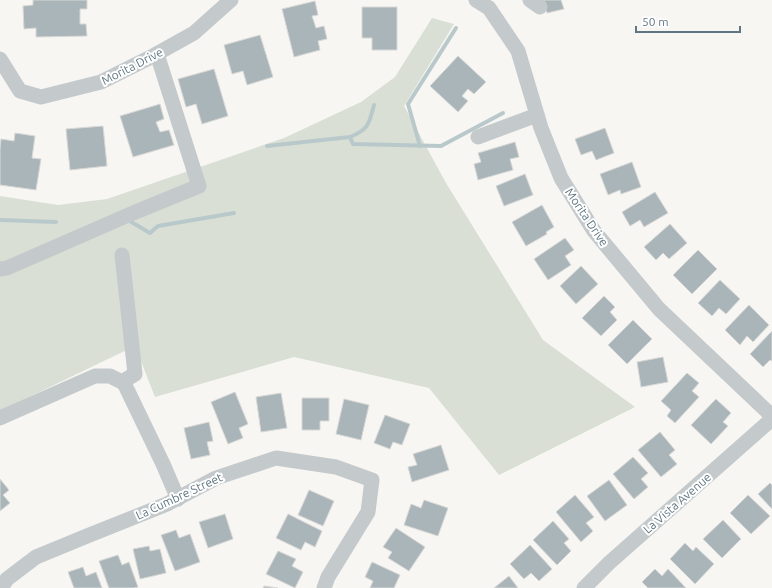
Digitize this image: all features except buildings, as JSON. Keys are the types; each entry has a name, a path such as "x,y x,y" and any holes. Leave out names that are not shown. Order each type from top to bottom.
{"street":[{"name":"Morita Drive","path":"0,59 20,91 41,97 101,82 157,54 194,33 231,0"},
{"name":"Morita Drive","path":"476,0 489,8 518,51 537,115 561,178 594,231 659,309 772,418"},
{"path":"0,269 8,268 132,213 199,186 157,54"},
{"path":"478,137 537,115"},
{"path":"122,255 135,374 122,382"},
{"path":"0,418 95,376 110,376 124,383 178,498"},
{"name":"La Vista Avenue","path":"584,588 609,563 772,418"},
{"name":"La Cumbre Street","path":"1,588 7,579 36,557 168,504 216,478 276,458 336,467 372,480 368,512 328,577 324,588"}],"shaded area":[{"path":"432,18 454,24 404,106 446,183 543,340 635,407 499,475 429,388 294,357 155,397 135,346 0,411 0,196 58,205 107,199 284,138 361,102 395,77"}],"waterway":[{"path":"420,146 408,104 456,28"},
{"path":"350,137 365,128 371,117 374,105"},
{"path":"267,146 350,137 353,144 441,146 503,113"},
{"path":"128,220 150,233 158,226 234,213"},
{"path":"0,220 56,222"}]}
